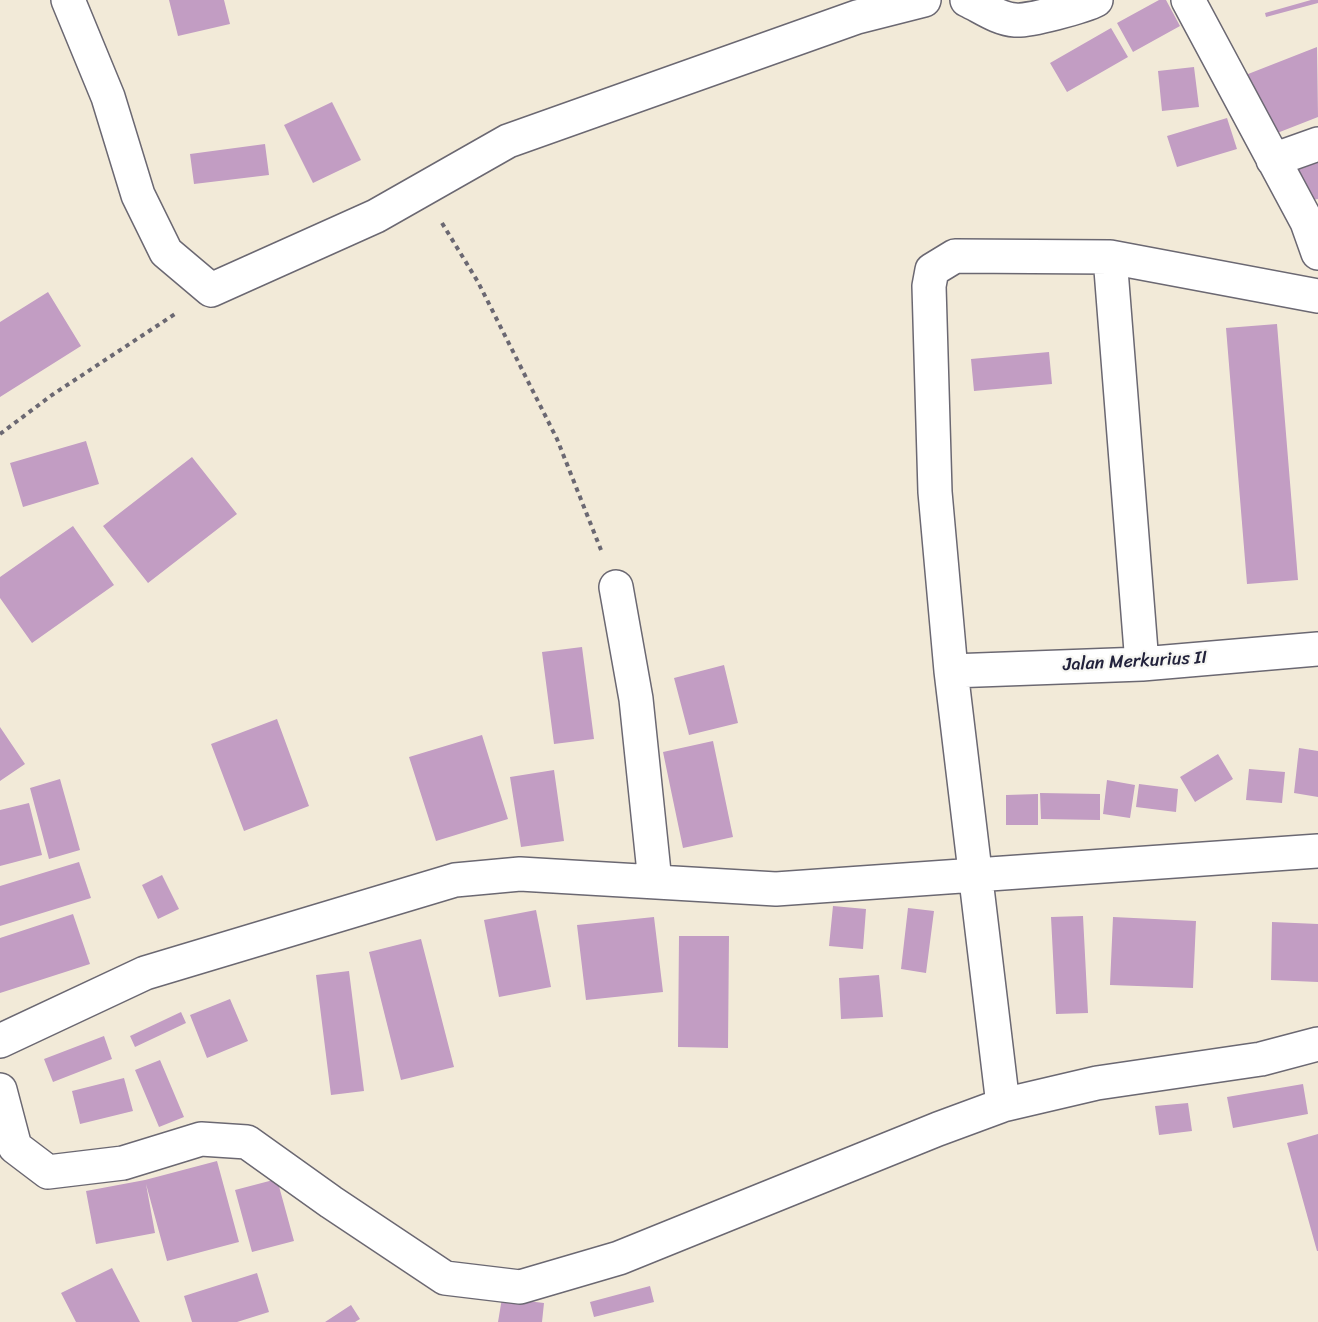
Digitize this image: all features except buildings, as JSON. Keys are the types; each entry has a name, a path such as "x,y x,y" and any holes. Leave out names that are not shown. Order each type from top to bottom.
{"street":[{"path":"68,0 108,97 138,195 166,252 211,290 376,216 508,141 857,17 924,0"},
{"path":"967,0 992,13 1016,21 1085,6 1096,0"},
{"path":"1188,0 1274,160 1312,221 1318,253"},
{"path":"1274,160 1318,144"},
{"path":"1003,1105 951,671 935,492 929,286 932,270 955,256 1110,257 1318,296"},
{"path":"1110,257 1142,664"},
{"path":"616,587 636,699 655,882"},
{"name":"Jalan Merkurius II","path":"951,671 1142,664 1318,650"},
{"path":"0,1041 145,973 455,880 520,874 776,889 1318,851"},
{"path":"0,1090 15,1147 48,1172 123,1163 201,1138 247,1142 331,1202 445,1278 520,1287 619,1258 1003,1105 1097,1083 1261,1059 1318,1044"}],"path":[{"path":"421,190 478,282 557,439 616,587"},
{"path":"0,434 52,395 211,290"}]}
